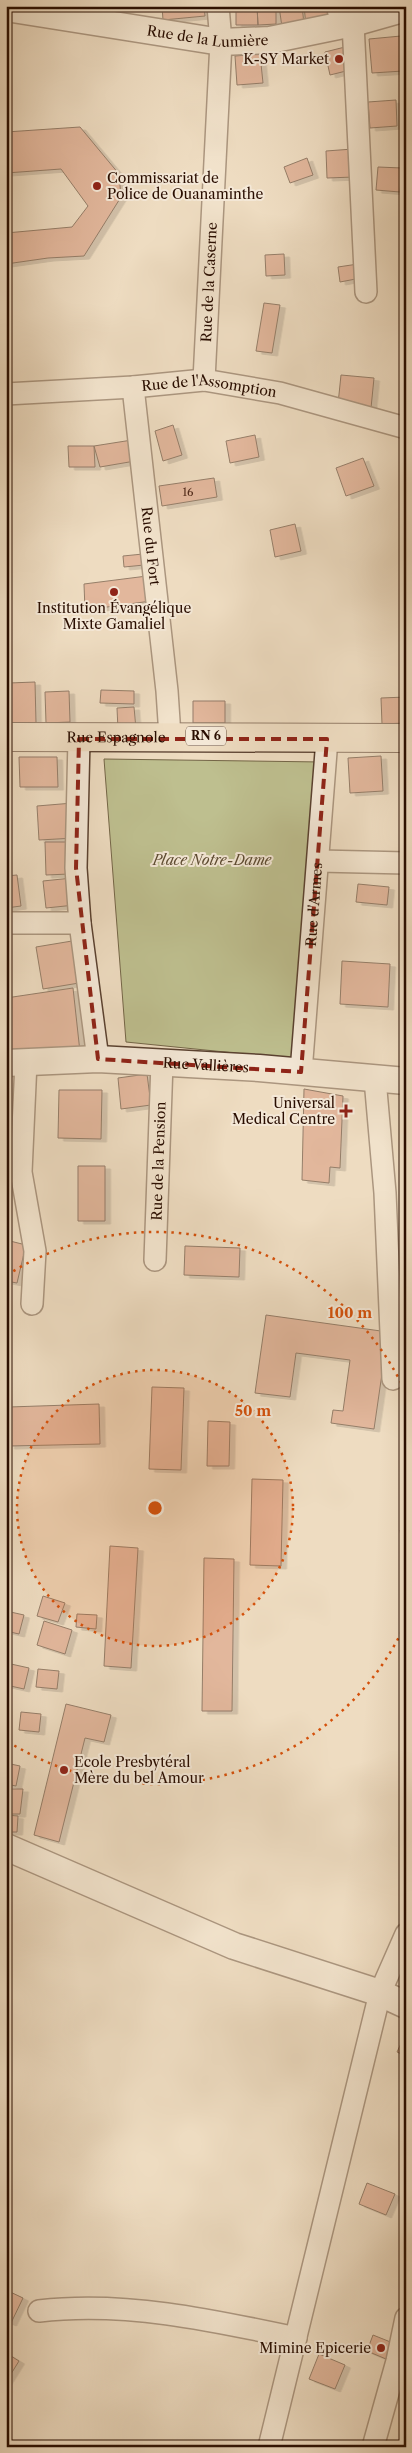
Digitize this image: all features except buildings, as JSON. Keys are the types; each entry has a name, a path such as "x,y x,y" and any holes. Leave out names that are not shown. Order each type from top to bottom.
{"main road":[{"name":"Rue Espagnole","path":"6,737 79,739 170,722 327,739 406,738"}],"street":[{"name":"Rue de la Caserne","path":"204,380 220,42 218,6"},
{"name":"Rue de la Lumière","path":"6,8 220,42 270,40 344,18 406,8"},
{"path":"344,18 366,292"},
{"name":"Rue de l'Assomption","path":"6,394 133,387 204,380 280,393 406,428"},
{"name":"Rue du Fort","path":"133,387 170,722"},
{"path":"79,739 76,868 80,923 98,1059"},
{"name":"Rue d'Armes","path":"301,1072 319,862 327,739"},
{"path":"319,862 406,863"},
{"path":"6,923 80,923"},
{"name":"Rue Vallières","path":"16,1063 98,1059 406,1081"},
{"path":"16,1063 21,1172 35,1251 32,1304"},
{"name":"Rue de la Pension","path":"155,1260 162,1063"},
{"path":"375,1078 385,1193 393,1379"},
{"path":"6,1847 234,1946 380,1993 406,2005"},
{"path":"269,2447 380,1993 406,1934"},
{"path":"39,2311 72,2307 197,2317 296,2338"},
{"path":"372,2447 397,2361 406,2318"}],"highlighted area":[{"path":"79,739 327,739 301,1072 98,1059 76,868"}],"green space":[{"name":"Place Notre-Dame","path":"104,759 322,762 294,1059 126,1042"}],"place":[{"name":"K-SY Market","path":"339,59"},
{"name":"Commissariat de Police de Ouanaminthe","path":"97,186"},
{"name":"Institution Évangélique Mixte Gamaliel","path":"114,592"},
{"name":"Universal Medical Centre","path":"346,1111"},
{"name":"Ecole Presbytéral Mère du bel Amour","path":"64,1770"},
{"name":"Mimine Epicerie","path":"381,2348"}]}
